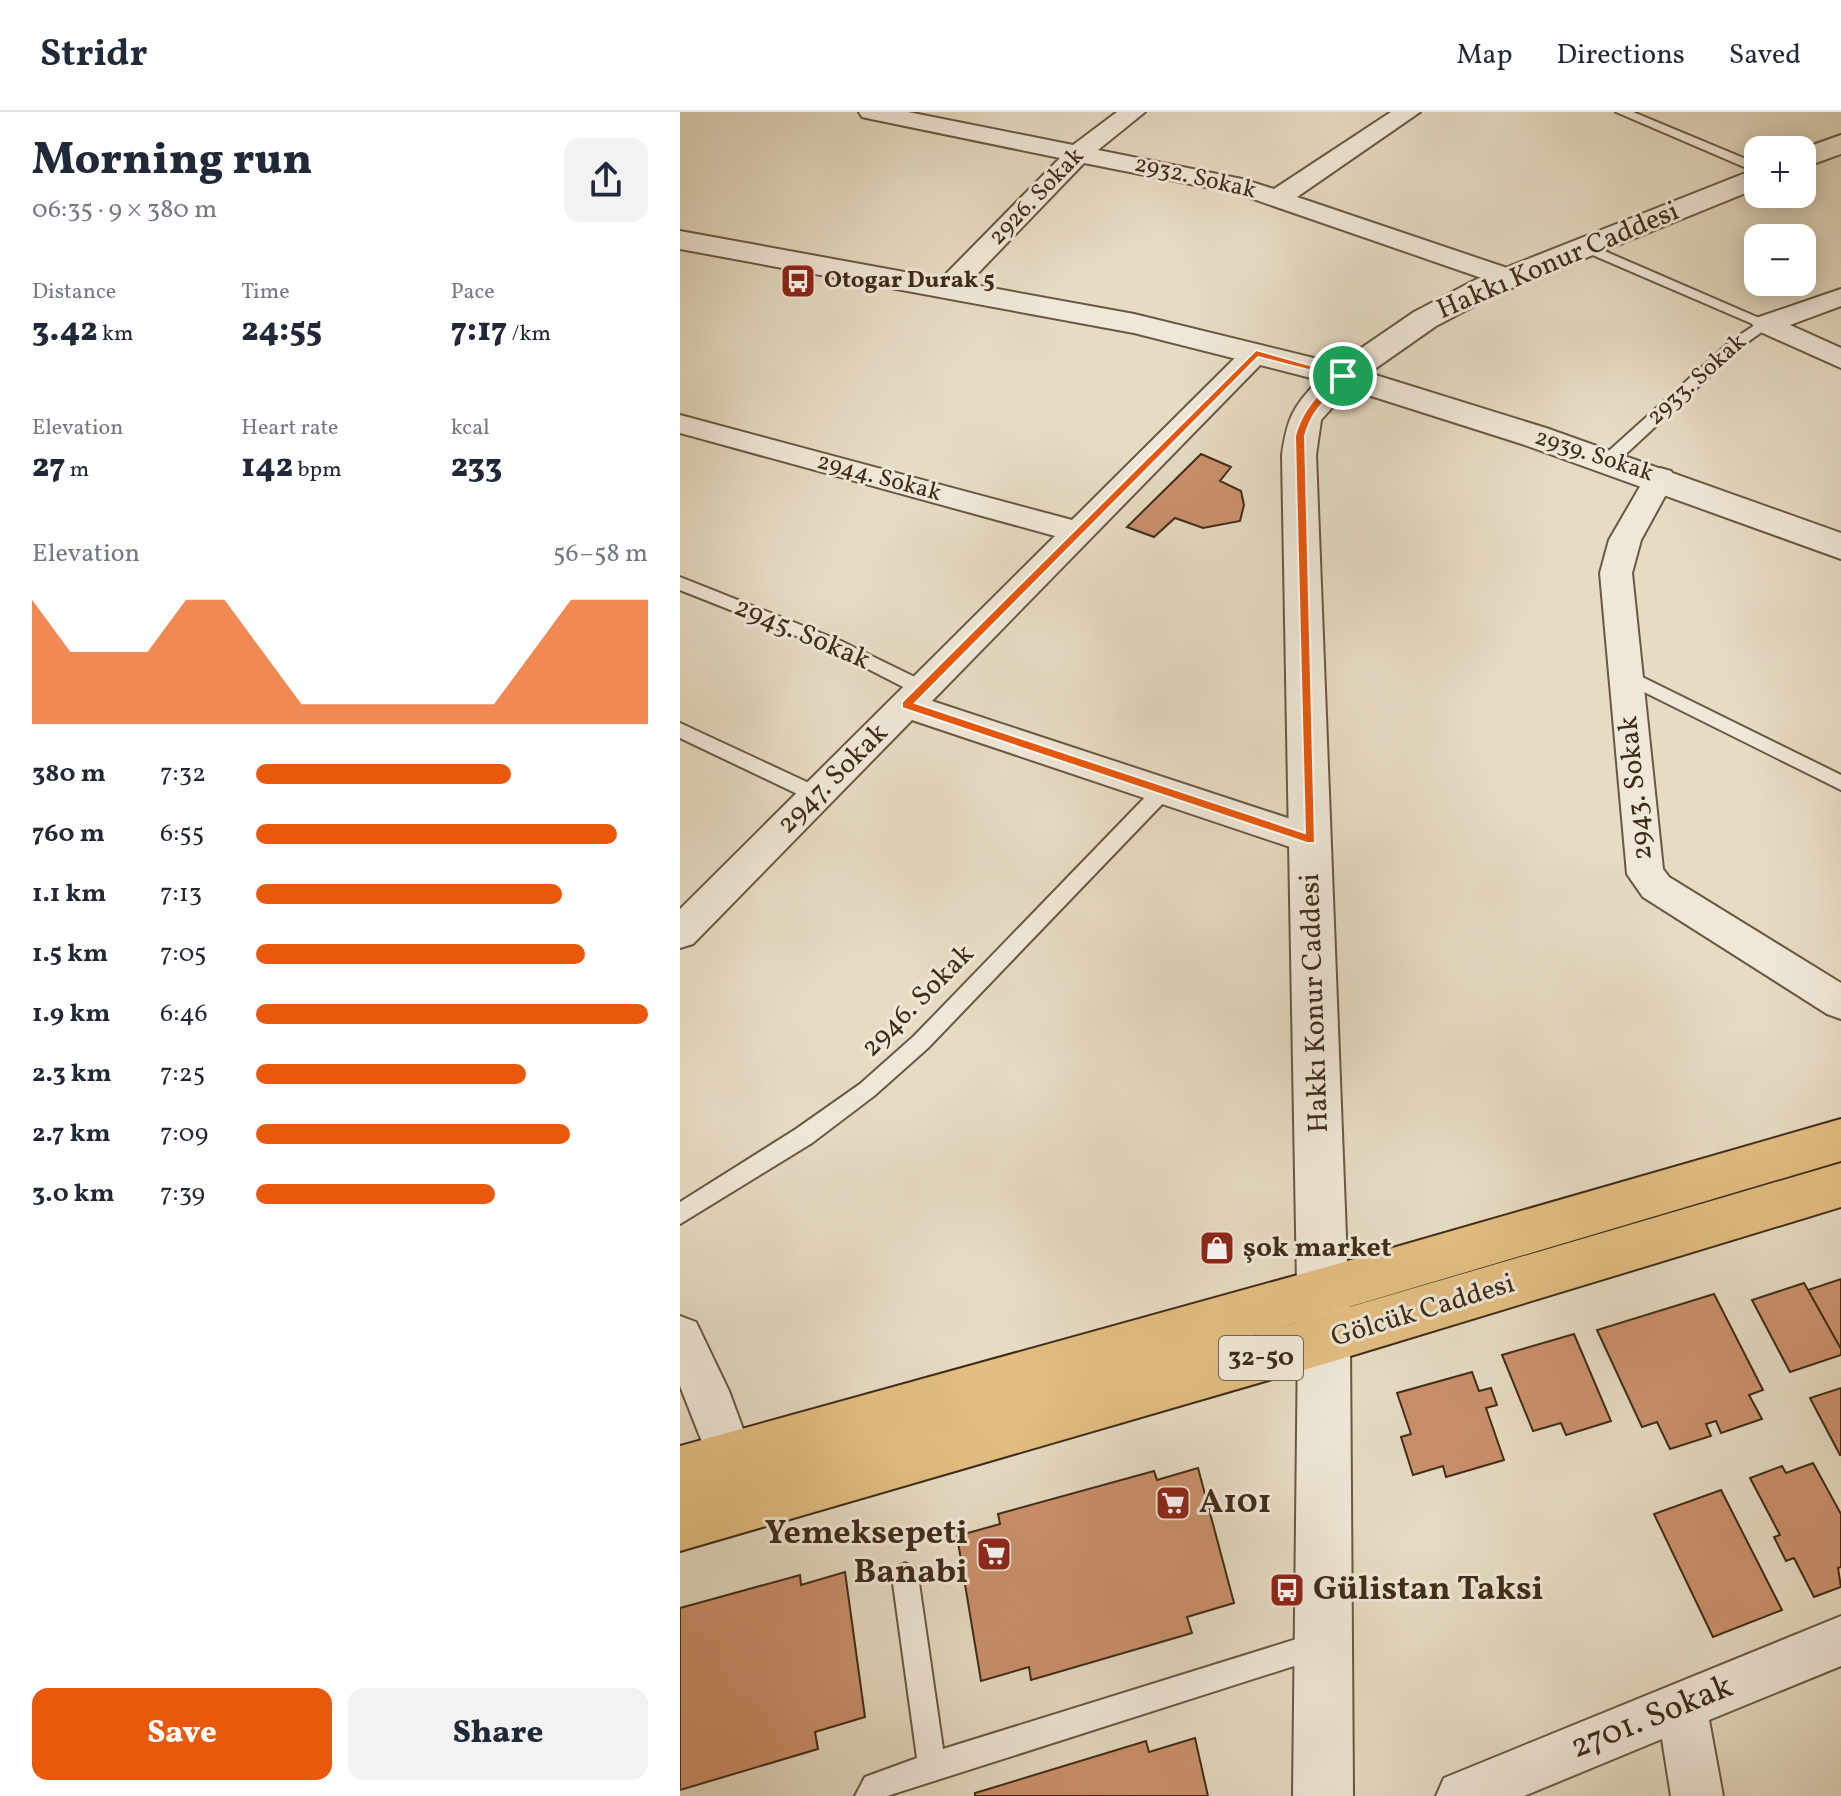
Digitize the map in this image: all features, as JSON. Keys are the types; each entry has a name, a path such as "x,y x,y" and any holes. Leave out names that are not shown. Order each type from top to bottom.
{"main road":[{"name":"Gölcük Caddesi","path":"680,1524 1324,1316 1841,1140"},
{"name":"Gölcük Caddesi","path":"680,1473 1324,1316 1841,1185"}],"street":[{"name":"2932. Sokak","path":"871,112 1206,178 1279,198 1509,278"},
{"name":"2926. Sokak","path":"947,289 1079,153 1133,112"},
{"path":"1279,198 1408,112"},
{"path":"1816,154 1841,144"},
{"name":"Hakkı Konur Caddesi","path":"1323,1796 1324,1316 1300,436 1304,420 1314,404 1343,376 1425,319 1509,278 1744,183"},
{"name":"2939. Sokak","path":"680,240 1112,320 1343,376 1660,478 1841,547"},
{"name":"2933. Sokak","path":"1766,324 1841,297"},
{"path":"1766,324 1841,359"},
{"name":"2947. Sokak","path":"686,916 817,795 1256,353"},
{"name":"2944. Sokak","path":"680,424 1078,532"},
{"name":"2943. Sokak","path":"1660,478 1617,557 1617,592 1642,864 1649,882 1841,1003"},
{"name":"2945. Sokak","path":"914,697 1163,791 1311,840"},
{"path":"680,1337 713,1407 731,1459"},
{"name":"2701. Sokak","path":"1462,1796 1841,1641"},
{"path":"1681,1706 1697,1796"}],"lane":[{"path":"1634,114 1744,163"},
{"path":"1586,247 1766,324"},
{"name":"2933. Sokak","path":"1608,461 1737,343 1766,324"},
{"name":"2945. Sokak","path":"680,583 835,645 914,697"},
{"path":"1624,674 1841,783"},
{"path":"680,730 817,795"},
{"name":"2946. Sokak","path":"680,1214 804,1136 878,1080 921,1042 1163,791"},
{"path":"905,1576 932,1766"},
{"path":"869,1796 875,1787 932,1766 1323,1644"}],"building":[{"path":"1201,454 1231,467 1220,481 1241,491 1244,505 1240,521 1203,528 1175,518 1154,537 1127,527"},
{"path":"1841,1279 1841,1349 1808,1290"},
{"path":"1804,1283 1841,1349 1841,1355 1790,1372 1752,1300"},
{"path":"1714,1294 1763,1390 1749,1395 1762,1419 1721,1433 1716,1421 1706,1424 1711,1436 1670,1449 1657,1422 1642,1427 1597,1330"},
{"path":"1574,1334 1611,1421 1566,1435 1561,1423 1533,1431 1502,1355"},
{"path":"1472,1372 1479,1391 1491,1388 1497,1405 1486,1408 1504,1460 1446,1477 1443,1466 1413,1475 1401,1437 1411,1434 1397,1393"},
{"path":"1841,1388 1841,1455 1840,1455 1810,1398"},
{"path":"1813,1463 1841,1514 1841,1567 1838,1568 1841,1587 1814,1597 1794,1558 1786,1561 1774,1537 1780,1535 1750,1478 1782,1466 1786,1473"},
{"path":"1198,1468 1234,1603 1187,1617 1192,1633 1031,1680 1029,1667 981,1681 957,1536 1000,1524 998,1514 1154,1471 1157,1480"},
{"path":"1721,1490 1782,1610 1713,1637 1654,1514"},
{"path":"845,1572 865,1717 815,1732 818,1749 680,1790 680,1608 800,1575 801,1585"},
{"path":"1195,1738 1208,1796 975,1796 975,1793 1146,1741 1149,1752"}],"place":[{"name":"Otogar Durak 5","path":"798,281"},
{"name":"şok market","path":"1217,1248"},
{"name":"A101","path":"1173,1503"},
{"name":"Yemeksepeti Banabi","path":"994,1554"},
{"name":"Gülistan Taksi","path":"1287,1590"}],"route":[{"path":"1256,353 1343,376 1314,404 1304,420 1300,436 1311,840 906,705 1256,353"}]}
